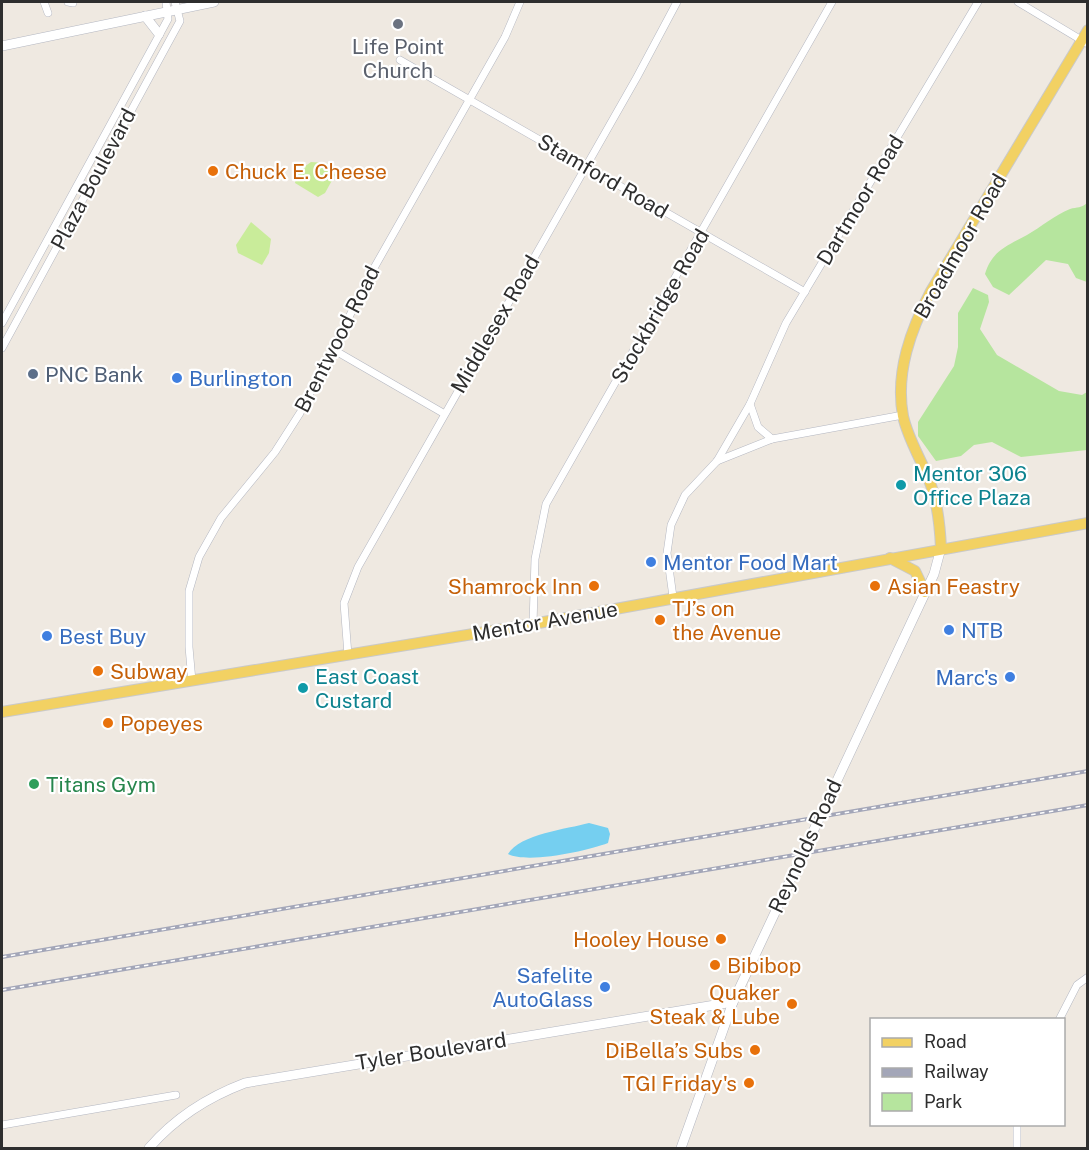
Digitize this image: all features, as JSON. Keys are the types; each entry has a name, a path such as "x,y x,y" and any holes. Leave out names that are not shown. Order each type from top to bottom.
{"main road":[{"path":"2,46 167,12 177,6 214,2"},
{"path":"145,16 159,34"},
{"name":"Broadmoor Road","path":"941,548 933,491 903,415 902,389 905,358 919,314 1086,38"},
{"name":"Mentor Avenue","path":"2,712 533,624 1088,523"},
{"name":"Reynolds Road","path":"681,1149 733,1002 937,566 941,548"},
{"path":"890,558 915,572 925,592"},
{"name":"Tyler Boulevard","path":"149,1149 195,1107 219,1093 245,1083 733,1002"}],"street":[{"path":"44,2 48,13"},
{"path":"166,2 167,12"},
{"name":"Brentwood Road","path":"192,681 189,647 189,591 200,557 221,518 275,452 334,350 374,268 505,37 520,2"},
{"name":"Middlesex Road","path":"348,655 344,603 358,567 443,414 586,167 677,2"},
{"name":"Stockbridge Road","path":"533,624 535,559 546,504 832,2"},
{"name":"Dartmoor Road","path":"673,597 667,554 671,525 686,495 717,461 750,404 778,338 978,2"},
{"path":"1018,2 1086,38"},
{"name":"Plaza Boulevard","path":"2,348 180,21 177,6"},
{"name":"Plaza Boulevard","path":"2,323 168,19 167,12"},
{"name":"Stamford Road","path":"400,60 805,292"},
{"path":"334,350 443,414"},
{"path":"750,404 758,427 772,439"},
{"path":"717,461 772,439 903,415"},
{"path":"1060,1018 1077,985 1088,977"},
{"path":"2,1125 176,1095"},
{"path":"1017,1126 1017,1149"}],"green space":[{"path":"311,162 327,163 335,175 325,193 318,197 295,183 297,172"},
{"path":"1087,203 1087,282 1076,278 1068,264 1046,260 1009,295 993,287 985,274 996,254 1059,214"},
{"path":"251,222 271,239 269,253 262,265 238,253 236,245"},
{"path":"973,288 988,295 989,302 980,329 997,355 1059,391 1082,395 1087,392 1087,450 1021,457 992,442 974,445 961,456 936,461 918,436 918,422 954,366 958,347 958,313"}],"water":[{"path":"589,823 608,828 610,834 608,843 586,850 543,857 517,857 508,854 514,847 533,837"}],"railway":[{"path":"2,957 1088,771"},
{"path":"2,990 1088,805"}],"place":[{"name":"Life Point Church","path":"398,24"},
{"name":"Chuck E. Cheese","path":"213,171"},
{"name":"PNC Bank","path":"33,374"},
{"name":"Burlington","path":"177,378"},
{"name":"Mentor 306 Office Plaza","path":"901,485"},
{"name":"Mentor Food Mart","path":"651,562"},
{"name":"Shamrock Inn","path":"594,586"},
{"name":"Asian Feastry","path":"875,586"},
{"name":"TJ’s on the Avenue","path":"660,620"},
{"name":"NTB","path":"949,630"},
{"name":"Best Buy","path":"47,636"},
{"name":"Subway","path":"98,671"},
{"name":"Marc's","path":"1010,677"},
{"name":"East Coast Custard","path":"303,688"},
{"name":"Popeyes","path":"108,723"},
{"name":"Titans Gym","path":"34,784"},
{"name":"Hooley House","path":"721,939"},
{"name":"Bibibop","path":"715,965"},
{"name":"Safelite AutoGlass","path":"605,987"},
{"name":"Quaker Steak & Lube","path":"792,1004"},
{"name":"DiBella’s Subs","path":"755,1050"},
{"name":"TGI Friday's","path":"749,1083"}]}
